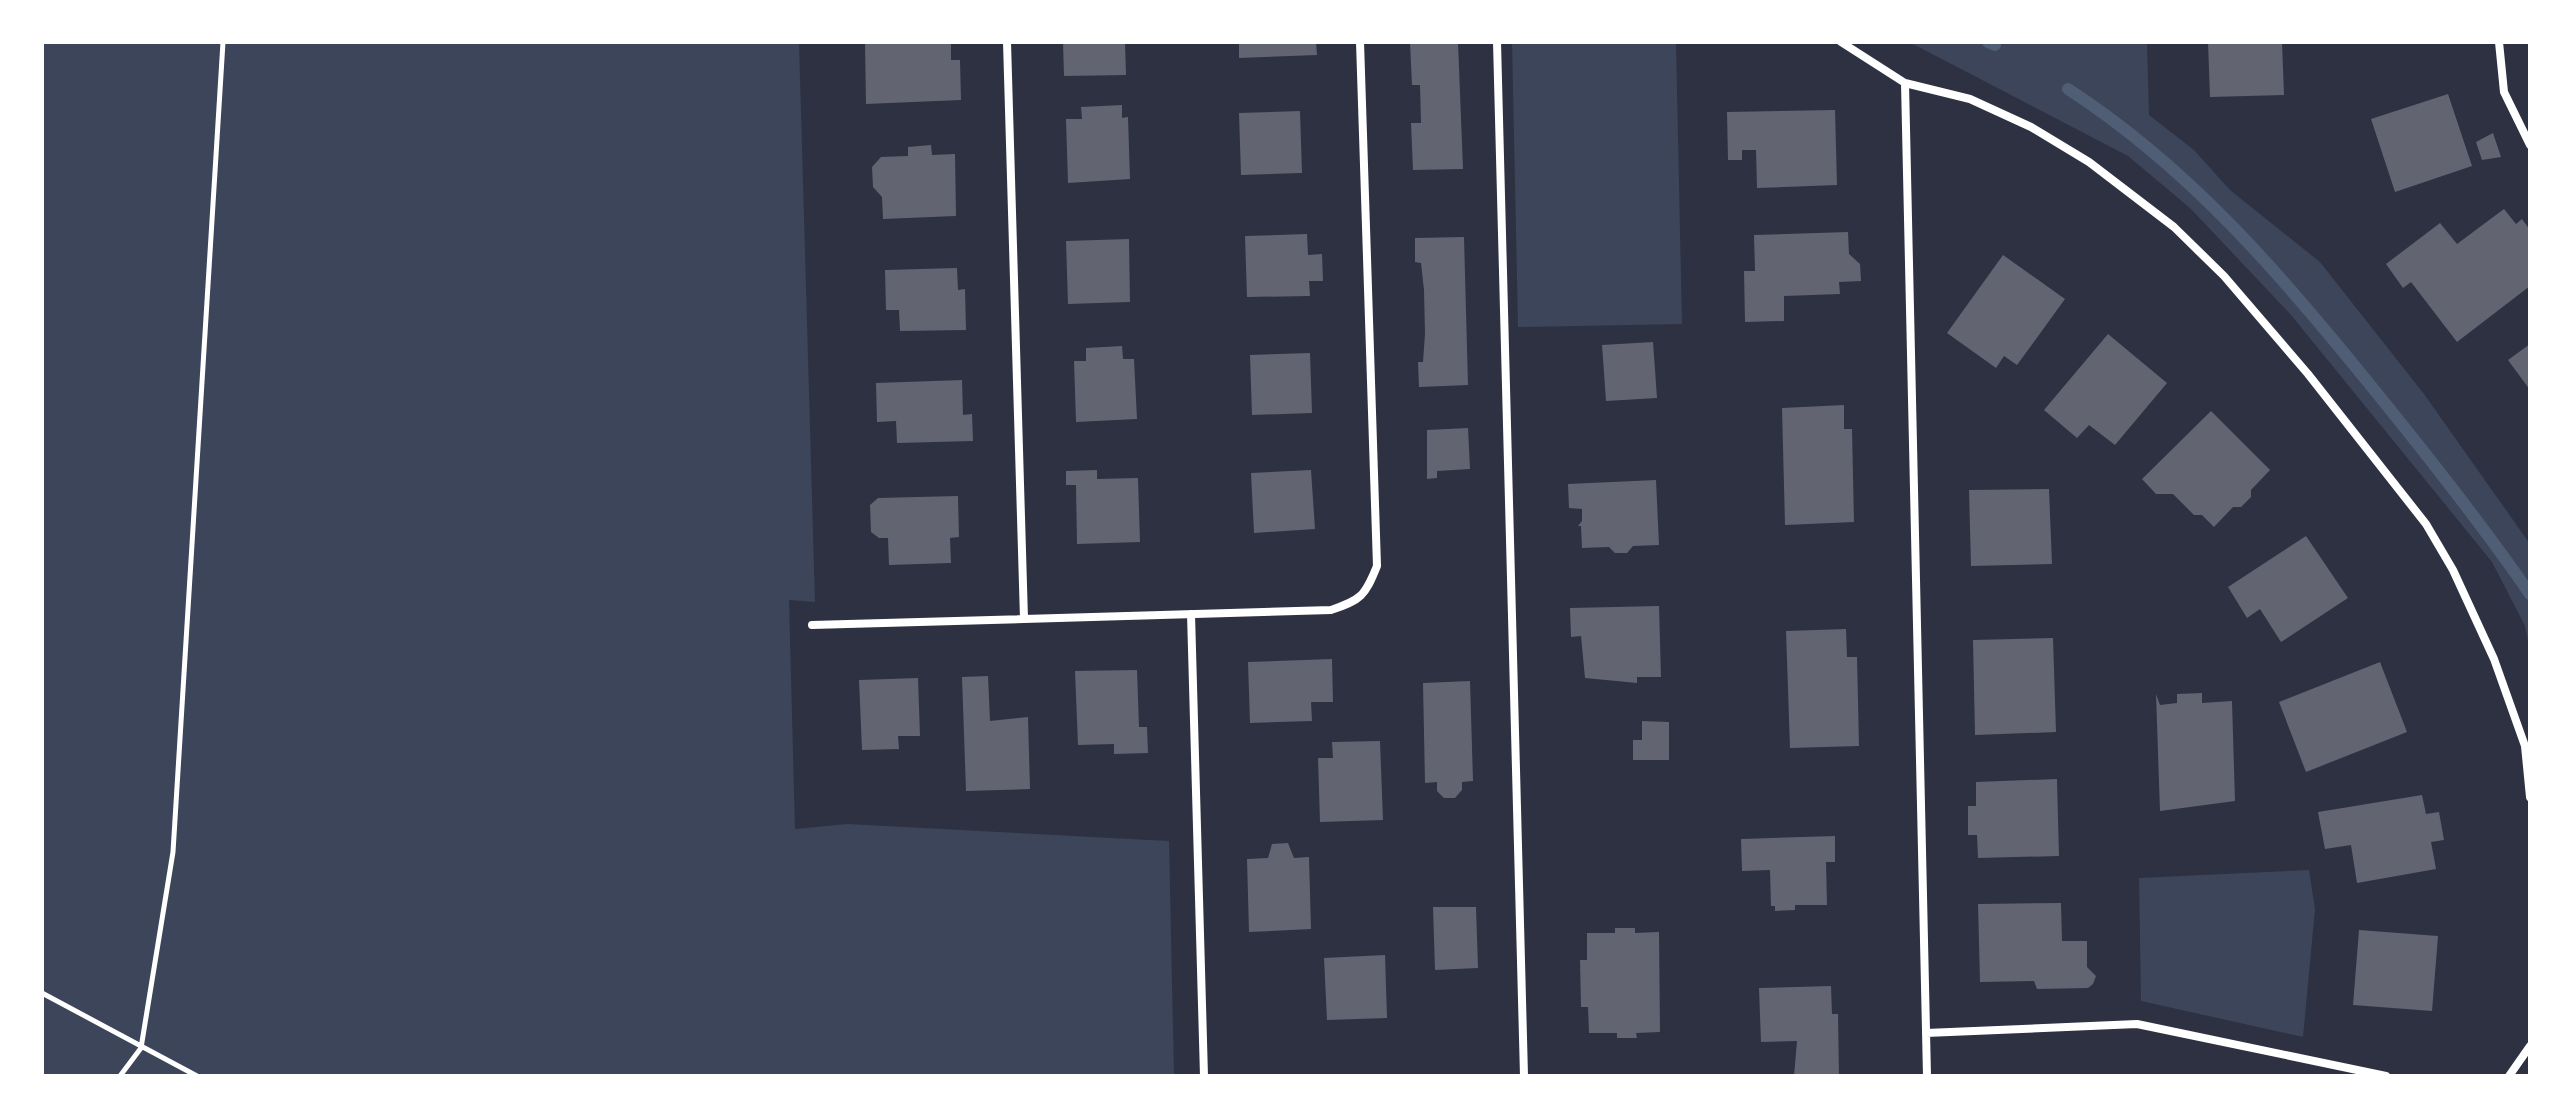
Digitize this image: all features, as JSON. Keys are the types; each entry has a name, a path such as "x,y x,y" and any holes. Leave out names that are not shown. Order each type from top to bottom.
{"street":[{"path":"1007,42 1024,619"},
{"path":"812,625 1331,610 1356,602 1368,589 1377,566 1360,42"},
{"path":"1497,42 1524,1076"},
{"path":"1841,42 1905,83 1970,99 2031,127 2089,162 2174,227 2261,318 2426,524 2453,570 2494,659 2525,746 2530,797"},
{"path":"2499,42 2504,92 2530,145"},
{"path":"1905,83 1927,1076"},
{"path":"1191,614 1204,1076"},
{"path":"1926,1033 2137,1024 2386,1076"},
{"path":"2509,1076 2530,1046"}],"path":[{"path":"120,1076 141,1048 173,852 223,42"},
{"path":"42,993 197,1076"}],"shaded area":[{"path":"42,42 799,42 815,602 789,600 795,829 847,824 1169,841 1174,1076 42,1076"},
{"path":"1512,42 1676,42 1682,324 1518,327"},
{"path":"1909,42 2147,42 2149,115 2194,150 2230,190 2320,262 2424,394 2530,544 2530,651 2525,626 2492,562 2291,315 2191,209 2128,156"},
{"path":"2309,870 2315,909 2303,1037 2141,1001 2139,878"}],"building":[{"path":"951,42 951,60 960,60 961,100 866,104 865,43"},
{"path":"1063,42 1125,42 1126,75 1064,76"},
{"path":"1239,42 1316,42 1317,55 1239,58"},
{"path":"1410,42 1458,42 1463,169 1413,170 1411,123 1421,123 1420,85 1412,85"},
{"path":"2208,42 2282,42 2284,95 2210,97"},
{"path":"2448,94 2472,166 2395,192 2371,119"},
{"path":"1122,105 1122,118 1128,117 1130,179 1068,183 1066,119 1082,119 1081,107"},
{"path":"1835,110 1837,185 1757,188 1756,150 1742,150 1742,160 1728,160 1727,112"},
{"path":"1300,111 1302,173 1241,175 1239,113"},
{"path":"2493,133 2501,157 2482,160 2476,142"},
{"path":"931,145 932,155 955,154 956,216 883,219 882,197 873,187 872,167 881,157 908,156 908,147"},
{"path":"2504,209 2516,224 2522,219 2530,230 2530,286 2457,342 2411,282 2403,288 2386,264 2440,223 2457,244"},
{"path":"1848,232 1849,254 1860,264 1861,281 1839,282 1840,294 1784,296 1784,321 1745,322 1744,271 1755,271 1754,235"},
{"path":"1307,234 1308,255 1322,254 1323,281 1309,281 1310,296 1247,297 1245,236"},
{"path":"1464,237 1468,385 1419,387 1418,362 1423,362 1425,334 1424,290 1421,263 1415,262 1415,238"},
{"path":"1129,239 1130,302 1068,304 1066,241"},
{"path":"2003,255 2065,299 2017,365 2004,356 1996,368 1947,333"},
{"path":"957,268 958,290 965,289 966,330 900,331 899,310 886,310 885,270"},
{"path":"2108,334 2167,383 2115,445 2089,425 2077,438 2044,410"},
{"path":"1653,342 1657,398 1606,401 1602,345"},
{"path":"2530,344 2530,390 2508,360"},
{"path":"1122,346 1123,359 1134,359 1137,419 1076,422 1074,361 1086,361 1086,348"},
{"path":"1310,353 1312,413 1252,415 1250,355"},
{"path":"962,380 963,415 972,414 973,441 897,443 896,421 877,422 876,383"},
{"path":"1844,405 1844,429 1852,429 1854,522 1785,525 1782,408"},
{"path":"2211,411 2270,470 2251,490 2251,497 2241,507 2233,507 2214,527 2202,515 2194,515 2173,494 2156,494 2142,479"},
{"path":"1468,428 1470,469 1437,471 1437,478 1427,479 1427,430"},
{"path":"1097,470 1097,479 1138,478 1140,542 1077,544 1076,485 1066,485 1066,471"},
{"path":"1311,470 1315,529 1254,533 1251,473"},
{"path":"1656,480 1659,545 1633,546 1627,553 1615,553 1609,547 1582,548 1581,526 1578,526 1582,521 1582,509 1569,508 1568,484"},
{"path":"2049,489 2052,564 1971,566 1969,490"},
{"path":"958,496 959,537 950,538 951,563 889,565 888,538 879,538 871,532 870,505 878,498"},
{"path":"2306,536 2348,598 2281,642 2260,609 2247,618 2228,587"},
{"path":"1659,606 1661,677 1637,677 1637,683 1585,678 1581,636 1571,637 1570,608"},
{"path":"1846,629 1847,657 1857,657 1859,746 1790,748 1786,631"},
{"path":"2053,638 2056,732 1975,735 1973,640"},
{"path":"1332,659 1333,702 1311,702 1312,721 1250,723 1248,662"},
{"path":"2380,662 2407,732 2306,772 2279,702"},
{"path":"1137,670 1139,727 1147,727 1148,753 1114,754 1114,744 1078,745 1075,671"},
{"path":"988,676 990,721 1028,717 1030,789 966,791 962,677"},
{"path":"918,678 920,736 898,736 899,749 862,750 859,680"},
{"path":"1470,681 1473,781 1462,782 1462,790 1455,798 1444,798 1437,791 1437,782 1425,783 1423,683"},
{"path":"2202,693 2202,703 2232,701 2235,801 2160,811 2156,694 2160,705 2177,703 2177,694"},
{"path":"1642,721 1669,722 1669,760 1633,760 1633,740 1642,740"},
{"path":"1380,741 1383,820 1320,822 1318,758 1333,758 1332,742"},
{"path":"2057,779 2059,856 1978,858 1977,835 1968,835 1968,806 1976,806 1976,782"},
{"path":"2422,795 2426,814 2439,812 2444,840 2431,842 2436,869 2357,883 2351,845 2325,849 2318,812"},
{"path":"1835,836 1835,862 1826,862 1827,905 1795,905 1795,910 1775,911 1775,906 1771,906 1770,870 1742,871 1741,839"},
{"path":"1288,843 1294,858 1309,857 1311,929 1249,932 1247,859 1268,858 1272,844"},
{"path":"2061,903 2062,941 2087,941 2087,967 2096,976 2093,984 2088,988 2037,989 2034,981 1980,982 1978,904"},
{"path":"1433,907 1476,907 1478,968 1435,970"},
{"path":"1615,928 1635,928 1635,933 1659,932 1660,1032 1636,1033 1637,1038 1617,1038 1617,1033 1589,1033 1588,1007 1581,1007 1580,960 1587,960 1587,933 1615,933"},
{"path":"2359,930 2438,936 2432,1011 2353,1005"},
{"path":"1385,955 1387,1018 1327,1020 1324,958"},
{"path":"1831,986 1832,1014 1838,1014 1839,1076 1794,1076 1797,1041 1761,1042 1759,988"}],"waterway":[{"path":"1988,42 1995,45"},
{"path":"2068,89 2153,152 2265,261 2409,433 2530,594"}]}
